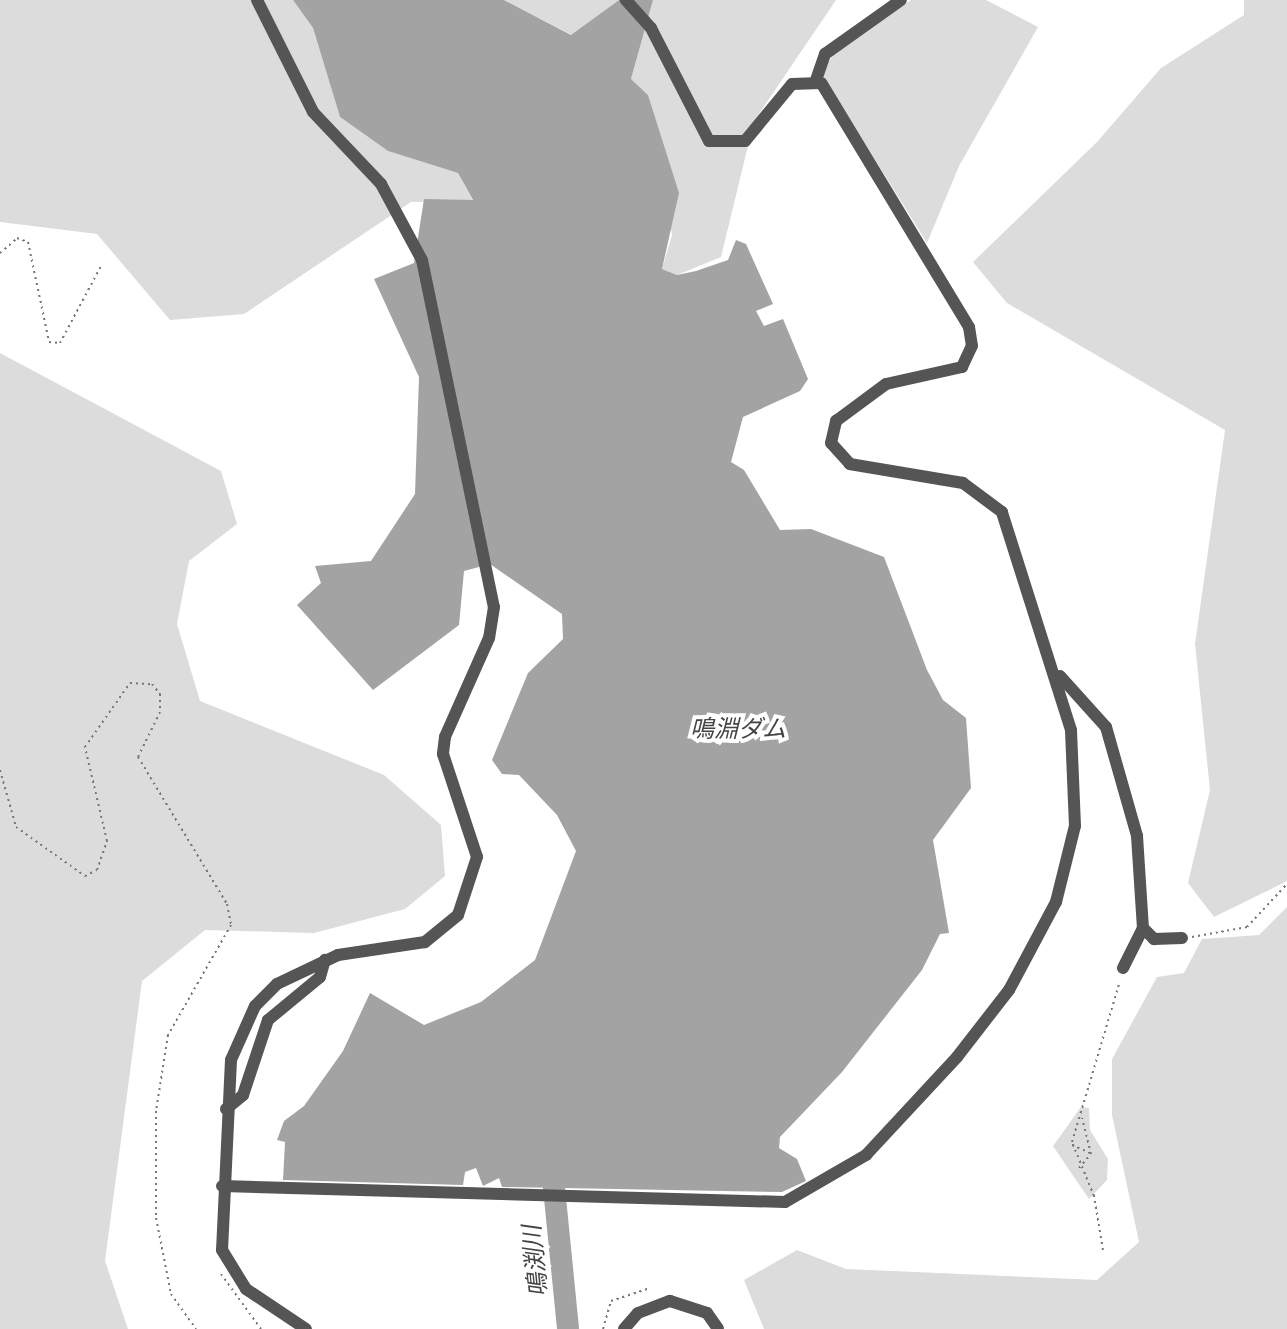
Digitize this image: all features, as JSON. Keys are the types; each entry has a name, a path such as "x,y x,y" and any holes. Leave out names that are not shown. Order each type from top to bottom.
{"street":[{"path":"257,0 313,112 381,184 422,260 494,607 489,638 445,737 443,754 476,841 469,893 458,915 425,942 325,960 277,984 255,1006 231,1060 222,1186 222,1250 246,1289 306,1329"},
{"path":"626,0 651,28 709,141 745,141 792,84 815,83"},
{"path":"815,83 825,54 901,0"},
{"path":"222,1186 777,1203 855,1162 957,1057 1009,990 1056,902 1075,826 1075,781 1056,671 1002,512 945,476 850,464 834,453 836,421 852,408 886,384 962,367 972,346 953,300 840,111 815,83"},
{"path":"1056,671 1106,727 1137,836 1143,928 1123,968"},
{"path":"1143,928 1154,939 1182,938"},
{"path":"226,1109 243,1095 268,1020 320,977 325,960"},
{"path":"624,1329 638,1313 670,1301 707,1313 718,1329"}],"path":[{"path":"0,253 17,238 28,242 49,342 60,343 102,264"},
{"path":"0,770 16,827 85,876 105,855 107,819 85,747 130,683 152,684 160,694 160,712 138,757 227,904 231,925 168,1035 156,1111 156,1218 171,1294 196,1329"},
{"path":"1182,938 1247,927 1287,884"},
{"path":"1103,1250 1094,1196 1079,1168 1072,1145 1123,968"},
{"path":"1082,1117 1091,1154"},
{"path":"1072,1145 1091,1154"},
{"path":"1079,1168 1091,1154"},
{"path":"603,1329 611,1301 650,1288"}],"shaded area":[{"path":"0,0 293,0 313,28 340,117 388,151 458,173 473,201 411,202 244,314 170,320 97,234 0,222"},
{"path":"504,0 619,0 572,35"},
{"path":"653,0 836,0 754,121 721,257 677,275 662,269 672,235 648,95 631,79"},
{"path":"911,0 986,0 1038,27 959,166 927,243 821,73 835,52"},
{"path":"1244,0 1287,0 1287,881 1214,917 1188,883 1210,790 1195,644 1225,430 1007,303 973,262 1097,142 1161,68 1244,15"},
{"path":"0,353 221,471 237,524 189,561 177,624 200,701 384,775 441,825 445,876 405,909 314,933 205,930 142,981 105,1261 128,1329 0,1329"},
{"path":"1287,907 1287,1329 764,1329 744,1280 797,1250 846,1269 1097,1280 1139,1242 1112,1115 1112,1059 1157,977 1184,973 1202,939 1259,935"},
{"path":"1081,1107 1089,1108 1090,1130 1108,1159 1107,1180 1089,1199 1053,1146"}],"water":[{"name":"鳴淵ダム","path":"293,0 504,0 571,35 619,0 653,0 631,79 648,95 679,193 662,269 677,275 696,271 728,260 736,240 746,244 773,304 756,311 764,326 783,319 808,379 800,391 743,417 731,462 744,470 780,530 811,529 884,557 927,670 943,700 966,718 971,788 933,840 949,933 940,934 922,970 842,1072 780,1137 779,1148 797,1159 806,1181 782,1192 502,1187 499,1178 483,1186 476,1168 465,1172 463,1185 283,1180 285,1142 277,1140 284,1121 304,1106 343,1051 370,993 424,1025 481,1002 535,960 576,851 557,815 519,775 502,774 492,760 528,673 563,639 562,614 490,564 464,571 459,625 373,690 297,605 321,583 315,566 371,561 415,494 419,377 374,279 414,263 424,199 473,200 458,173 388,151 340,117 313,28"}],"waterway":[{"name":"鳴渕川","path":"554,1188 568,1329"}]}
